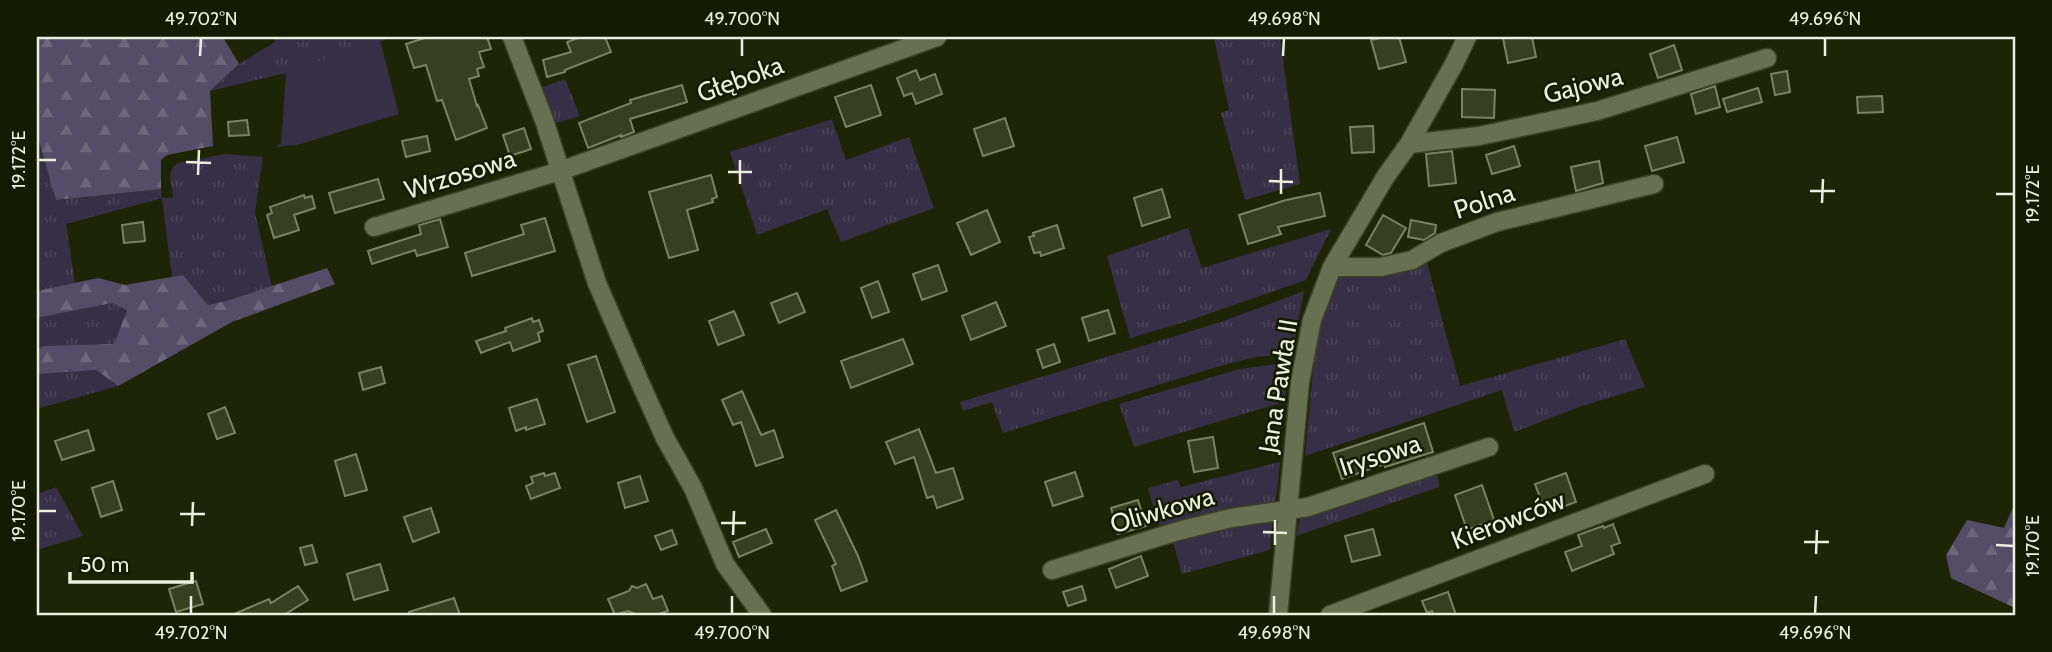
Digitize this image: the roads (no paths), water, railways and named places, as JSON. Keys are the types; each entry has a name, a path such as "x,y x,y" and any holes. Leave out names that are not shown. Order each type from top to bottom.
{"street":[{"path":"512,37 536,98 597,283 654,415 693,488 725,564 762,615"},
{"name":"Głęboka","path":"560,170 937,37"},
{"name":"Jana Pawła II","path":"1278,615 1300,382 1312,320 1332,267 1386,176 1409,144 1467,37"},
{"name":"Gajowa","path":"1409,144 1479,136 1597,111 1767,58"},
{"name":"Wrzosowa","path":"374,227 560,170"},
{"name":"Polna","path":"1332,267 1381,267 1412,260 1441,243 1497,222 1654,184"},
{"name":"Irysowa","path":"1287,510 1308,507 1489,447"},
{"name":"Kierowców","path":"1330,615 1705,474"},
{"name":"Oliwkowa","path":"1052,570 1178,531 1231,518 1287,510"}]}
